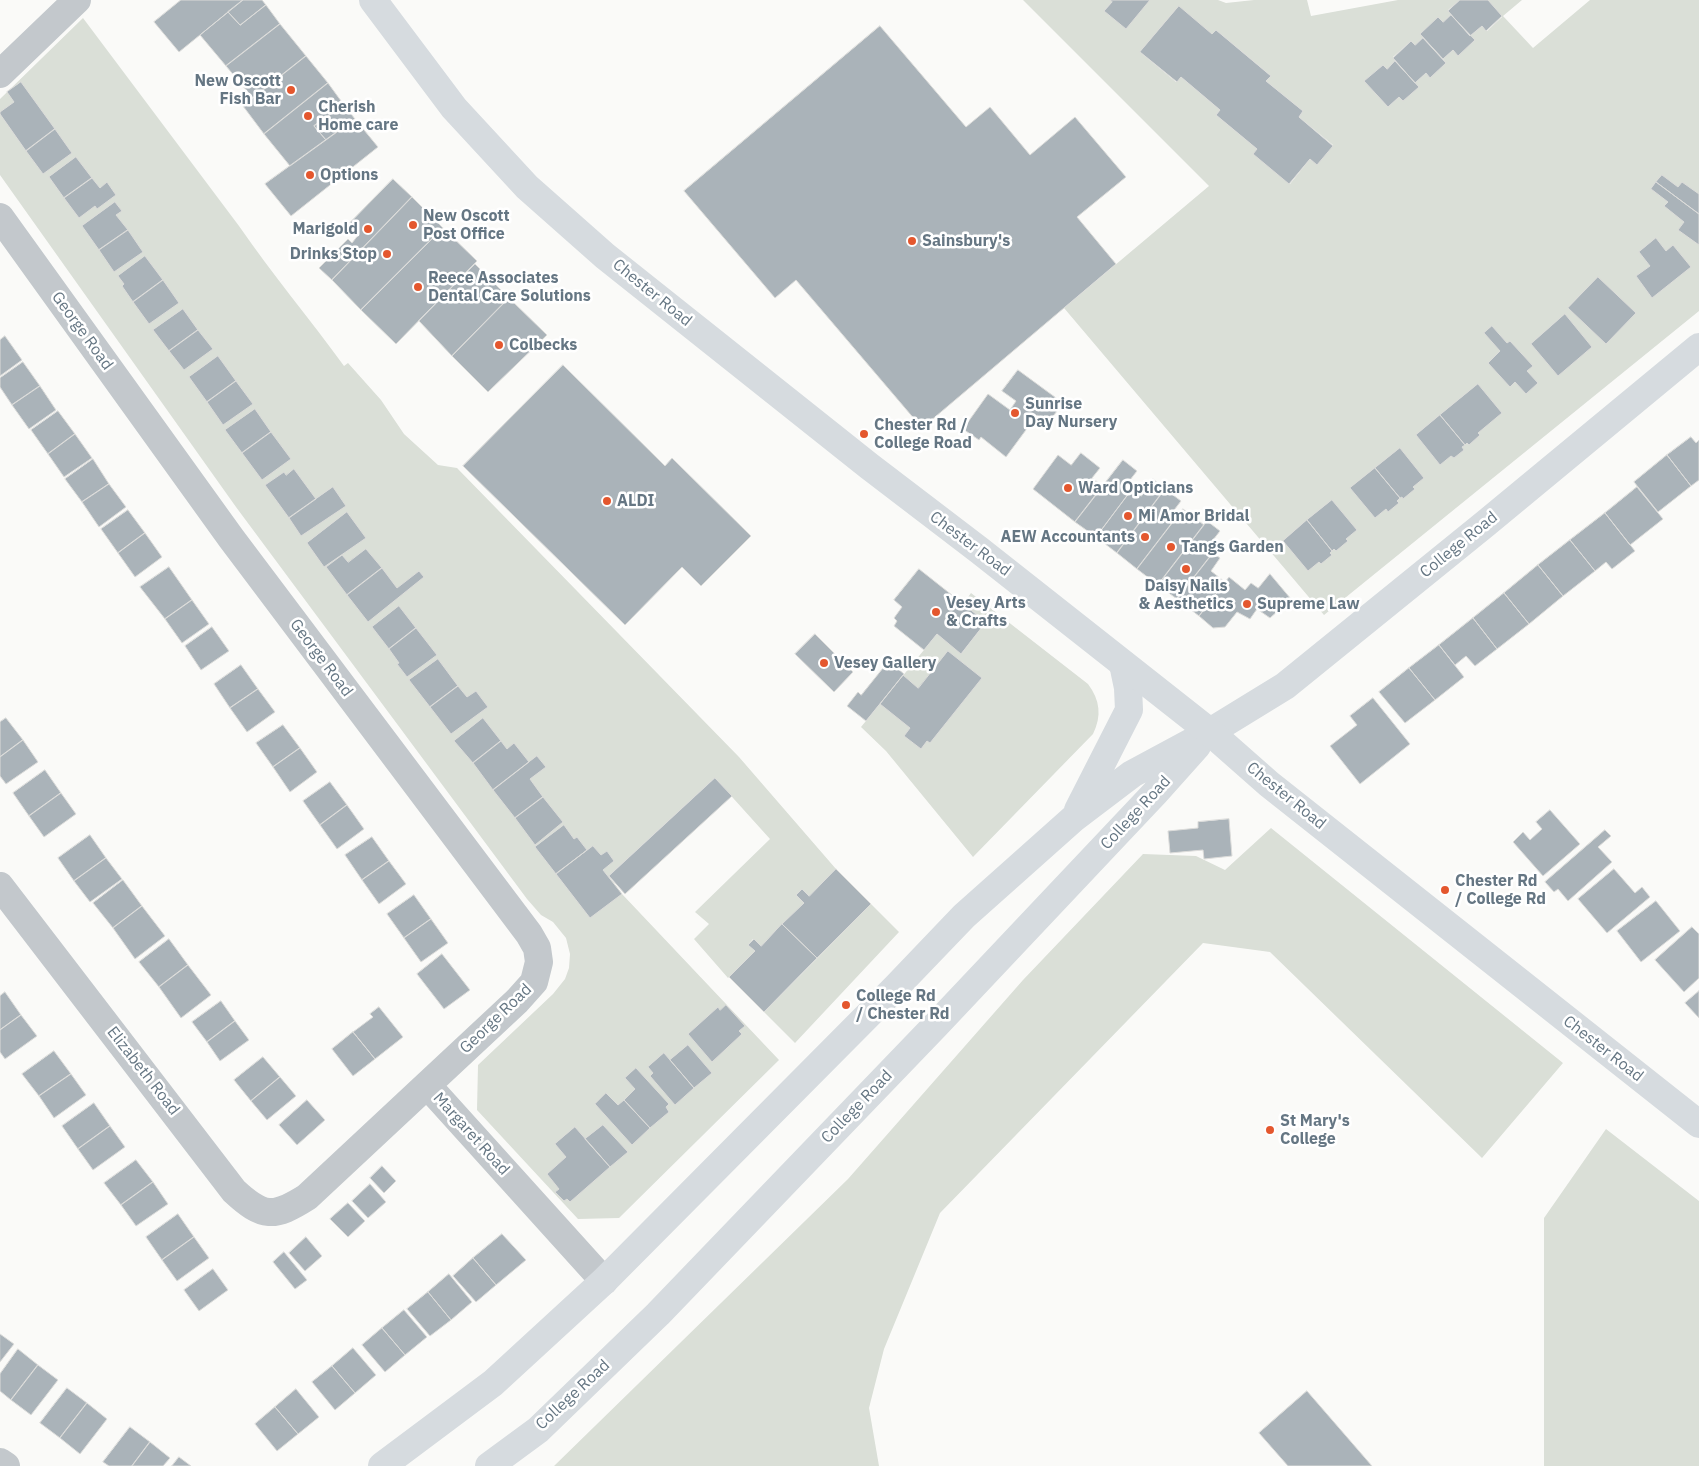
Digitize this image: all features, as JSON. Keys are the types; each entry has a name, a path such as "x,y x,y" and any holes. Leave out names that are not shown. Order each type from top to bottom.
{"main road":[{"name":"Chester Road","path":"373,0 454,108 534,193 605,256 766,385 1210,732 1269,784 1699,1124"},
{"name":"College Road","path":"382,1466 493,1383 604,1281 896,988 964,916 1074,818 1132,774 1210,732 1285,686 1699,347"},
{"name":"College Road","path":"1074,818 1129,710 1128,688 1123,664"},
{"name":"College Road","path":"490,1466 538,1430 658,1314 936,1025 1210,732"}],"street":[{"path":"0,74 78,0"},
{"name":"George Road","path":"0,217 231,538 523,926 537,948 539,962 534,982 517,1001 427,1085"},
{"name":"Elizabeth Road","path":"0,886 234,1191 248,1204 263,1212 276,1212 291,1207 307,1197"},
{"name":"Margaret Road","path":"307,1197 427,1085 604,1281"},
{"path":"0,1462 6,1466"}],"shaded area":[{"path":"1023,0 1110,0 1112,2 1104,11 1150,0 1218,0 1226,3 1254,0 1307,0 1311,16 1398,0 1460,0 1448,10 1451,15 1443,22 1438,18 1421,34 1423,38 1415,45 1411,41 1393,57 1395,61 1387,69 1383,65 1365,81 1388,107 1399,97 1418,87 1415,83 1426,73 1430,77 1446,63 1443,59 1453,50 1458,55 1474,41 1470,36 1482,26 1487,31 1502,17 1488,0 1522,0 1503,16 1533,48 1590,0 1699,0 1699,311 1324,615 1064,308 1209,186","holes":["1216,30 1270,75 1266,81 1303,111 1299,117 1333,145 1317,164 1310,159 1290,184 1257,149 1216,115 1220,110 1181,77 1176,82 1140,52 1212,34"]},
{"path":"83,18 344,366 348,363 381,400 404,434 438,465 457,468 739,757 836,869 809,896 802,889 796,895 804,903 761,946 753,939 748,945 755,951 728,978 694,939 709,924 695,912 770,839 715,778 609,876 622,894 779,1060 619,1218 578,1219 477,1110 478,1065 553,994 565,979 569,968 570,954 566,938 553,922 541,915 527,899 236,507 0,175 0,99"},
{"path":"971,593 1088,684 1095,696 1099,714 1093,734 973,857 886,751 861,727 937,634 962,653 986,622 963,604"},
{"path":"1271,828 1563,1063 1482,1158 1270,952 1203,943 940,1213 884,1349 869,1408 879,1466 554,1466 848,1179 1023,980 1143,854 1196,856 1225,870"},
{"path":"871,904 899,932 795,1043 764,1012"},
{"path":"1606,1129 1699,1201 1699,1466 1544,1466 1544,1218"}],"building":[{"path":"181,0 243,0 179,52 154,22"},
{"path":"243,0 262,0 266,5 240,25 228,12"},
{"path":"1110,0 1150,0 1126,29 1104,11 1112,2"},
{"path":"1460,0 1488,0 1502,16 1486,31 1482,26 1470,36 1448,11"},
{"path":"266,5 280,24 226,66 200,35 228,12 240,25"},
{"path":"1179,6 1212,34 1216,30 1271,76 1266,81 1303,111 1299,117 1333,146 1317,165 1310,159 1289,184 1253,154 1257,149 1216,115 1220,110 1181,77 1177,82 1140,52"},
{"path":"1451,15 1475,40 1458,56 1453,50 1443,59 1420,34 1438,17 1443,22"},
{"path":"280,24 306,56 253,98 226,66"},
{"name":"Sainsbury's","path":"880,26 966,127 990,107 1030,155 1075,117 1126,177 1077,217 1116,264 922,428 796,280 775,298 684,191"},
{"path":"1423,38 1446,63 1430,78 1426,73 1415,83 1393,58 1411,41 1415,45"},
{"name":"New Oscott Fish Bar","path":"306,56 328,83 264,134 243,106"},
{"path":"1395,61 1419,87 1403,101 1399,97 1388,107 1364,81 1383,65 1387,69"},
{"path":"21,82 55,129 26,151 0,114 0,112 14,102 7,92"},
{"name":"Cherish Home care","path":"328,83 344,105 314,126 326,140 290,166 264,134"},
{"path":"344,105 355,119 326,140 314,126"},
{"name":"Options","path":"355,119 378,147 291,216 265,184"},
{"path":"55,129 72,153 43,174 26,151"},
{"path":"76,157 92,178 64,198 49,177"},
{"path":"1662,175 1678,187 1682,182 1699,194 1699,214 1656,182"},
{"path":"92,178 100,188 107,182 116,195 97,209 95,206 79,218 64,198"},
{"name":"Marigold","path":"393,179 412,197 332,280 319,268 348,239 352,243 359,234 349,224"},
{"path":"1656,182 1699,214 1699,245 1678,230 1684,222 1664,206 1668,202 1651,189"},
{"name":"Drinks Stop","path":"412,197 443,228 361,310 332,280"},
{"path":"115,202 122,211 116,215 128,230 99,250 82,226"},
{"name":"Reece Associates Dental Care Solutions","path":"443,228 477,261 396,344 361,310"},
{"path":"128,230 143,252 114,272 99,250"},
{"path":"1656,238 1666,251 1673,245 1691,267 1652,298 1636,276 1650,266 1639,252"},
{"path":"145,256 163,280 133,302 122,286 124,284 118,276"},
{"path":"475,264 509,298 452,356 419,321"},
{"path":"1598,277 1636,313 1606,344 1568,308"},
{"path":"163,280 179,303 149,324 133,302"},
{"name":"Colbecks","path":"509,298 547,335 488,392 452,356"},
{"path":"183,309 198,330 169,351 153,330"},
{"path":"1565,314 1592,347 1558,376 1531,344"},
{"path":"1492,326 1507,343 1510,341 1533,366 1527,371 1538,383 1526,394 1515,382 1510,387 1488,363 1500,351 1484,333"},
{"path":"198,330 213,349 184,370 169,351"},
{"path":"5,336 22,360 0,376 0,340"},
{"path":"218,356 236,381 207,402 189,377"},
{"path":"23,362 40,386 12,405 0,387 0,378"},
{"name":"ALDI","path":"563,365 665,466 672,458 751,536 701,586 682,567 625,625 463,466"},
{"name":"Sunrise Day Nursery","path":"1018,370 1063,403 1048,423 1037,415 1006,457 981,437 979,440 963,429 988,394 1010,410 1016,401 1002,391"},
{"path":"236,381 253,404 223,425 207,402"},
{"path":"1478,384 1502,413 1478,433 1480,435 1469,445 1467,443 1465,445 1440,415"},
{"path":"40,386 56,410 29,429 12,405"},
{"path":"255,409 271,432 242,453 225,430"},
{"path":"58,411 75,434 48,454 31,430"},
{"path":"1440,415 1465,445 1462,447 1464,450 1454,458 1451,456 1440,465 1416,435"},
{"path":"271,432 291,459 262,480 242,453"},
{"path":"75,434 92,458 64,477 48,454"},
{"path":"1691,437 1696,443 1699,440 1699,480 1691,486 1667,455"},
{"path":"1400,448 1424,478 1403,499 1402,497 1400,498 1375,468"},
{"name":"Ward Opticians","path":"1081,453 1100,468 1092,478 1103,486 1075,522 1033,489 1058,455 1071,465"},
{"path":"1667,455 1691,486 1658,512 1634,482"},
{"path":"93,459 109,484 82,502 65,479"},
{"path":"1123,460 1137,471 1126,485 1132,489 1096,537 1075,522"},
{"path":"1375,468 1400,498 1397,501 1399,503 1388,512 1386,509 1375,518 1350,488"},
{"path":"294,469 316,499 289,518 265,485 284,472 286,475"},
{"name":"Mi Amor Bridal","path":"1153,479 1165,489 1117,553 1096,537 1132,489 1141,496"},
{"path":"109,484 126,507 99,527 82,502"},
{"path":"333,487 346,506 301,536 289,518"},
{"path":"1637,487 1663,519 1630,545 1605,513"},
{"name":"AEW Accountants","path":"1165,489 1181,501 1168,518 1173,522 1137,569 1117,553"},
{"path":"1332,500 1357,530 1336,551 1334,549 1332,551 1307,520"},
{"name":"Tangs Garden","path":"1183,509 1204,525 1158,585 1137,569"},
{"path":"128,510 145,533 118,553 101,529"},
{"path":"347,512 366,538 324,567 307,543"},
{"path":"1605,513 1635,551 1612,569 1606,562 1595,571 1570,540"},
{"path":"1307,520 1332,551 1330,553 1332,555 1308,571 1283,541"},
{"name":"Daisy Nails & Aesthetics","path":"1207,521 1220,531 1206,549 1213,553 1177,599 1158,585"},
{"path":"145,533 162,557 135,577 118,553"},
{"path":"1570,540 1595,571 1563,596 1538,565"},
{"path":"366,549 382,568 347,595 326,567 342,555 348,562"},
{"path":"1213,553 1220,558 1211,571 1225,582 1199,616 1177,599"},
{"path":"1538,565 1563,596 1529,624 1504,593"},
{"path":"169,567 192,600 165,619 140,587"},
{"path":"382,568 397,588 419,571 424,577 368,622 347,595"},
{"name":"Vesey Arts & Crafts","path":"919,569 986,622 961,654 937,634 924,650 894,626 897,621 894,618 902,607 894,600"},
{"name":"Supreme Law","path":"1270,574 1291,599 1270,618 1257,609 1250,619 1237,612 1225,627 1213,628 1199,616 1229,577 1245,590 1251,583 1258,588"},
{"path":"1504,593 1529,624 1497,649 1473,618"},
{"path":"192,600 209,624 182,643 165,619"},
{"path":"399,606 416,628 389,649 372,627"},
{"path":"1473,618 1497,649 1475,666 1466,656 1455,665 1439,645"},
{"path":"212,627 229,651 201,670 185,646"},
{"path":"416,628 437,655 407,677 389,649"},
{"name":"Vesey Gallery","path":"815,634 853,672 834,692 795,654"},
{"path":"1439,645 1464,677 1435,700 1409,668"},
{"path":"948,651 982,678 930,743 927,741 921,749 904,736 910,728 880,704 903,675 918,688"},
{"path":"438,659 458,686 430,707 409,680"},
{"path":"889,661 904,674 866,721 847,706 858,692 861,695"},
{"path":"241,665 258,689 230,708 214,684"},
{"path":"1409,668 1435,700 1405,723 1379,692"},
{"path":"458,686 467,697 476,691 488,707 451,734 430,707"},
{"path":"258,689 275,712 247,732 230,708"},
{"path":"1373,698 1410,744 1360,784 1330,746 1357,725 1350,716"},
{"path":"6,718 23,740 0,757 0,722"},
{"path":"483,718 501,741 473,763 454,741"},
{"path":"283,725 300,748 273,767 256,743"},
{"path":"23,740 38,762 6,784 0,776 0,757"},
{"path":"501,741 507,749 514,743 529,762 493,790 473,763"},
{"path":"300,748 317,772 290,792 273,767"},
{"path":"537,756 546,767 530,779 543,797 515,818 493,790"},
{"path":"45,770 61,793 29,816 13,793"},
{"path":"715,778 732,796 625,894 609,876"},
{"path":"330,782 347,805 320,825 303,801"},
{"path":"61,793 76,814 44,837 29,816"},
{"path":"543,797 563,822 535,845 515,818"},
{"path":"347,805 364,829 337,849 320,825"},
{"path":"1550,810 1580,844 1543,876 1513,842 1523,832 1530,840 1542,829 1536,822"},
{"path":"1229,819 1232,856 1204,859 1203,850 1170,853 1168,831 1198,828 1198,822"},
{"path":"564,825 574,839 577,837 587,850 556,874 535,847"},
{"path":"1605,830 1611,836 1598,847 1612,862 1568,901 1558,889 1554,892 1545,882"},
{"path":"90,835 106,858 74,881 58,858"},
{"path":"372,837 389,861 362,880 345,855"},
{"path":"593,846 601,855 607,851 614,861 603,870 622,894 590,918 556,874"},
{"path":"106,858 122,879 90,902 74,881"},
{"path":"389,861 406,884 379,904 362,880"},
{"path":"836,869 871,904 817,958 782,924 804,903 796,895 802,889 809,896"},
{"path":"1614,869 1635,893 1642,887 1650,897 1607,933 1578,899"},
{"path":"123,880 142,906 113,928 93,903"},
{"path":"414,895 431,919 404,938 387,914"},
{"path":"1656,901 1680,931 1641,962 1617,931"},
{"path":"142,906 165,936 135,959 113,928"},
{"path":"431,919 448,943 421,962 404,938"},
{"path":"782,924 817,958 764,1012 729,977 755,951 748,945 754,939 761,946"},
{"path":"1692,927 1699,934 1699,978 1684,992 1655,960"},
{"path":"169,939 188,965 159,987 139,962"},
{"path":"442,954 470,990 444,1009 417,974"},
{"path":"188,965 211,995 181,1018 159,987"},
{"path":"1699,991 1699,1018 1685,1003"},
{"path":"5,992 21,1015 0,1030 0,996"},
{"path":"221,1001 235,1021 207,1042 192,1022"},
{"path":"726,1005 745,1026 739,1031 742,1034 712,1062 688,1034 718,1007 720,1010"},
{"path":"379,1007 403,1037 375,1059 353,1032 373,1017 370,1014"},
{"path":"21,1015 37,1036 5,1059 0,1052 0,1030"},
{"path":"235,1021 249,1040 220,1061 207,1042"},
{"path":"353,1032 375,1059 353,1076 332,1049"},
{"path":"688,1045 712,1073 694,1088 670,1060"},
{"path":"54,1051 71,1074 39,1096 22,1074"},
{"path":"664,1053 694,1088 675,1105 650,1076 653,1073 648,1067"},
{"path":"263,1057 280,1077 251,1101 234,1080"},
{"path":"636,1068 669,1104 666,1107 669,1112 650,1128 624,1100 635,1089 625,1078"},
{"path":"71,1074 86,1095 54,1118 39,1096"},
{"path":"280,1077 296,1096 267,1120 251,1101"},
{"path":"606,1093 618,1105 624,1100 650,1128 632,1145 595,1104"},
{"path":"307,1100 325,1120 297,1145 279,1125"},
{"path":"94,1103 110,1126 78,1149 62,1126"},
{"path":"603,1125 628,1152 610,1167 585,1139"},
{"path":"110,1126 125,1147 93,1170 78,1149"},
{"path":"575,1127 610,1167 570,1202 567,1199 564,1201 555,1192 559,1189 547,1174 566,1157 555,1144"},
{"path":"136,1160 153,1182 121,1205 104,1183"},
{"path":"382,1166 396,1181 384,1193 370,1178"},
{"path":"153,1182 168,1204 136,1226 121,1205"},
{"path":"370,1184 386,1202 368,1218 352,1201"},
{"path":"348,1203 365,1221 348,1237 330,1219"},
{"path":"178,1214 194,1237 162,1260 146,1237"},
{"path":"502,1234 526,1260 496,1285 473,1258"},
{"path":"194,1237 209,1258 177,1281 162,1260"},
{"path":"306,1237 322,1256 305,1271 289,1253"},
{"path":"284,1252 307,1280 295,1289 273,1262"},
{"path":"473,1258 496,1285 476,1302 453,1276"},
{"path":"213,1269 228,1290 199,1311 184,1290"},
{"path":"449,1274 472,1302 451,1320 428,1292"},
{"path":"428,1292 451,1320 430,1336 407,1309"},
{"path":"404,1310 427,1337 405,1355 382,1328"},
{"path":"382,1328 405,1355 385,1372 362,1345"},
{"path":"0,1334 14,1344 0,1362"},
{"path":"353,1348 376,1375 355,1393 332,1366"},
{"path":"18,1349 38,1365 11,1400 0,1391 0,1374"},
{"path":"38,1365 58,1380 31,1415 11,1400"},
{"path":"332,1366 355,1393 335,1410 312,1382"},
{"path":"67,1388 87,1403 60,1438 40,1423"},
{"path":"296,1389 319,1417 298,1434 275,1407"},
{"path":"1307,1391 1372,1466 1288,1466 1259,1433"},
{"path":"87,1403 107,1419 80,1454 60,1438"},
{"path":"275,1407 298,1434 277,1451 255,1424"},
{"path":"130,1427 150,1442 132,1466 109,1466 103,1462"},
{"path":"150,1442 170,1458 163,1466 132,1466"},
{"path":"179,1457 191,1466 172,1466"}],"place":[{"name":"New Oscott Fish Bar","path":"291,90"},
{"name":"Cherish Home care","path":"308,116"},
{"name":"Options","path":"310,175"},
{"name":"New Oscott Post Office","path":"413,225"},
{"name":"Marigold","path":"368,229"},
{"name":"Sainsbury's","path":"912,241"},
{"name":"Drinks Stop","path":"387,254"},
{"name":"Reece Associates Dental Care Solutions","path":"418,287"},
{"name":"Colbecks","path":"499,345"},
{"name":"Sunrise Day Nursery","path":"1015,413"},
{"name":"Chester Rd / College Road","path":"864,434"},
{"name":"Ward Opticians","path":"1068,488"},
{"name":"ALDI","path":"607,501"},
{"name":"Mi Amor Bridal","path":"1128,516"},
{"name":"AEW Accountants","path":"1145,537"},
{"name":"Tangs Garden","path":"1171,547"},
{"name":"Daisy Nails & Aesthetics","path":"1186,569"},
{"name":"Supreme Law","path":"1247,604"},
{"name":"Vesey Arts & Crafts","path":"936,612"},
{"name":"Vesey Gallery","path":"824,663"},
{"name":"Chester Rd / College Rd","path":"1445,890"},
{"name":"College Rd / Chester Rd","path":"846,1005"},
{"name":"St Mary's College","path":"1270,1130"}]}
